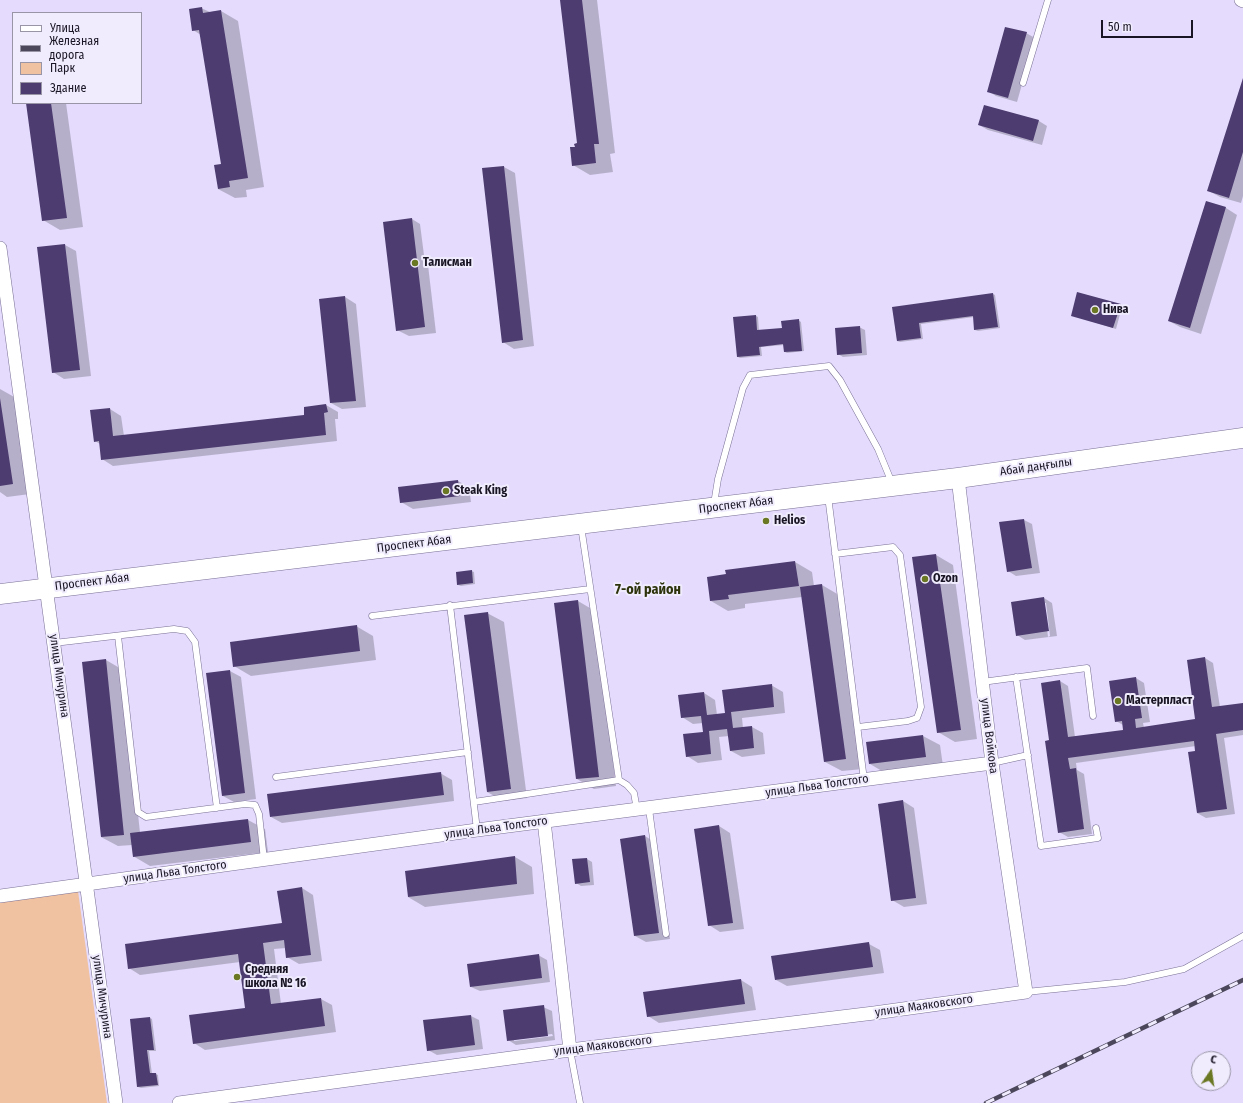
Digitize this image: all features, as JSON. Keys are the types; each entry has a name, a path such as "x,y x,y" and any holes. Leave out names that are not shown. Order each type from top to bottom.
{"main road":[{"name":"Абай даңғылы","path":"828,494 958,478 1243,438"},
{"name":"Проспект Абая","path":"0,594 828,494"}],"street":[{"name":"улица Мичурина","path":"0,248 116,1103"},
{"name":"улица Войкова","path":"958,478 992,763 1026,992"},
{"name":"улица Льва Толстого","path":"0,896 544,821 992,763"},
{"path":"544,821 570,1050"},
{"name":"улица Маяковского","path":"179,1103 570,1050 866,1014 1026,992"}],"lane":[{"path":"1023,83 1048,0"},
{"path":"714,508 721,469 743,388 750,375 829,366 840,380 880,453 893,486"},
{"path":"828,494 864,780"},
{"path":"581,524 619,780 634,793 643,809 666,934"},
{"path":"836,554 893,547 900,555 921,706 917,718 858,727"},
{"path":"372,616 450,605 590,589"},
{"path":"450,605 477,830"},
{"path":"54,643 174,628 187,631 195,642 217,808"},
{"path":"118,636 138,812 146,817 244,804 255,805 259,814 264,860"},
{"path":"982,682 1087,668 1093,716"},
{"path":"1016,677 1041,846 1098,838 1096,828"},
{"path":"276,778 468,752"},
{"path":"992,763 1028,755"},
{"path":"474,802 619,780"},
{"path":"1026,992 1125,982 1184,969 1243,936"},
{"path":"570,1050 580,1103"}],"green space":[{"path":"78,891 107,1103 0,1103 0,901"}],"building":[{"path":"560,0 582,0 599,144 594,144 596,163 572,166 570,147 575,147 574,144 577,143"},
{"path":"202,7 203,13 221,10 248,178 229,181 230,187 218,189 214,165 221,164 199,30 192,31 189,9"},
{"path":"1005,27 1027,32 1008,98 987,92"},
{"path":"1243,78 1243,152 1229,198 1207,191"},
{"path":"26,104 51,104 67,218 42,221"},
{"path":"984,105 1039,120 1033,141 978,125"},
{"path":"504,166 523,340 502,343 482,168"},
{"path":"1206,201 1226,207 1190,328 1168,321"},
{"path":"412,218 425,327 396,331 383,222"},
{"path":"65,244 80,370 52,373 37,247"},
{"name":"Нива","path":"1077,292 1121,304 1113,328 1071,316"},
{"path":"993,293 998,327 974,330 973,316 919,323 921,338 897,341 892,307"},
{"path":"345,296 356,401 330,403 319,299"},
{"path":"756,315 757,330 782,328 781,321 799,319 802,351 784,352 783,344 759,347 760,355 737,357 733,317"},
{"path":"860,326 862,353 837,355 835,328"},
{"path":"0,398 13,484 0,486"},
{"path":"326,404 328,412 324,413 326,435 101,460 99,441 94,442 90,410 110,408 113,436 304,415 304,407"},
{"path":"458,480 460,496 400,503 398,487"},
{"path":"1024,519 1032,568 1007,572 999,522"},
{"path":"936,554 961,730 937,733 912,557"},
{"path":"795,561 799,586 728,595 729,599 710,601 707,577 726,574 725,570"},
{"path":"472,570 473,583 457,585 456,572"},
{"path":"822,584 846,759 824,762 800,587"},
{"path":"1044,597 1049,631 1016,636 1011,602"},
{"path":"578,600 599,777 576,779 554,603"},
{"path":"488,612 511,789 487,792 464,615"},
{"path":"357,625 360,651 233,667 230,642"},
{"path":"1205,657 1212,707 1243,703 1243,730 1216,734 1227,809 1197,813 1188,752 1195,751 1194,741 1068,758 1070,769 1076,768 1084,829 1058,833 1045,741 1049,740 1041,683 1060,680 1068,737 1123,730 1122,721 1115,722 1109,681 1136,677 1142,718 1135,719 1136,728 1195,719 1187,660"},
{"path":"106,659 124,835 101,837 82,662"},
{"path":"230,670 245,793 222,796 206,673"},
{"path":"772,684 774,707 731,712 733,728 752,726 754,748 730,751 727,729 709,731 711,754 686,757 683,734 703,732 701,716 681,718 678,695 704,692 707,715 725,713 722,690"},
{"path":"923,735 926,757 869,764 866,742"},
{"path":"441,772 444,795 270,817 267,794"},
{"path":"903,800 916,898 891,901 878,804"},
{"path":"248,819 251,842 133,857 130,833"},
{"path":"719,825 733,923 708,926 694,829"},
{"path":"645,835 659,933 634,936 620,839"},
{"path":"515,856 517,884 408,897 405,871"},
{"path":"587,858 590,882 575,884 572,859"},
{"path":"302,887 311,955 286,958 284,940 263,943 271,1004 321,998 325,1026 193,1044 189,1015 245,1008 238,954 128,969 125,944 282,923 277,891"},
{"path":"869,942 873,967 775,980 771,956"},
{"path":"539,954 542,978 470,987 467,964"},
{"path":"741,979 745,1004 647,1017 643,992"},
{"path":"544,1005 548,1036 507,1041 503,1010"},
{"path":"471,1015 475,1045 427,1051 423,1020"},
{"path":"150,1017 154,1050 147,1050 150,1073 156,1073 158,1085 137,1087 130,1019"}],"railway":[{"path":"986,1103 1243,980"}],"place":[{"name":"Талисман","path":"415,263"},
{"name":"Нива","path":"1095,310"},
{"name":"Steak King","path":"446,491"},
{"name":"Helios","path":"766,521"},
{"name":"Ozon","path":"925,579"},
{"name":"Мастерпласт","path":"1118,701"},
{"name":"Средняя школа № 16","path":"237,977"}],"district":[{"name":"7-ой район","path":"648,590"}]}
